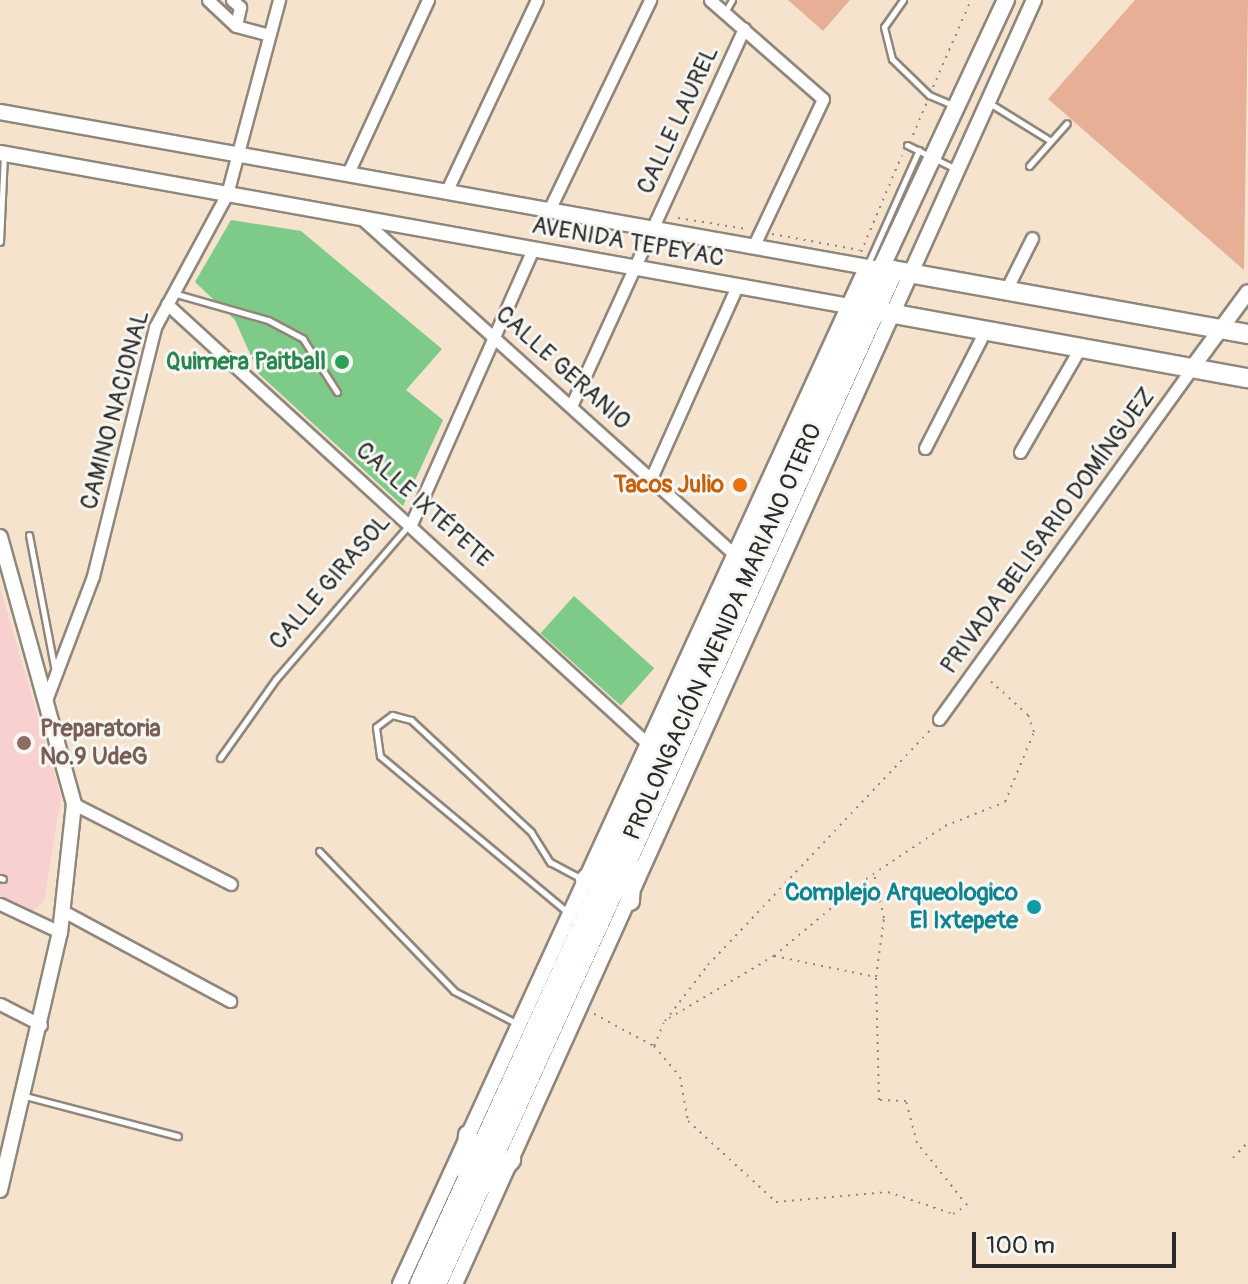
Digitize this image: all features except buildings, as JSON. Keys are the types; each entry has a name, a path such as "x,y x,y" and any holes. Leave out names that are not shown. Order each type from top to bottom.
{"main road":[{"name":"PROLONGACIÓN AVENIDA MARIANO OTERO","path":"437,1284 472,1189 870,310 1006,0"},
{"name":"AVENIDA TEPEYAC","path":"887,269 1248,334"},
{"name":"AVENIDA TEPEYAC","path":"870,310 1248,378"},
{"path":"585,880 626,850"},
{"path":"626,850 630,901"},
{"path":"468,1135 472,1189"},
{"path":"472,1189 511,1160"},
{"name":"PROLONGACIÓN AVENIDA MARIANO OTERO","path":"419,1284 472,1189"}],"street":[{"path":"208,0 236,26 269,35"},
{"path":"232,0 240,7 236,26"},
{"name":"CAMINO NACIONAL","path":"46,700 57,683 170,298 227,194 279,0"},
{"path":"348,173 428,0"},
{"path":"447,190 537,0"},
{"path":"550,208 650,0"},
{"path":"710,0 823,99 754,245"},
{"name":"PROLONGACIÓN AVENIDA MARIANO OTERO","path":"455,1284 630,901 887,269 957,169 1034,0"},
{"name":"CALLE LAUREL","path":"572,404 744,29"},
{"name":"AVENIDA TEPEYAC","path":"0,112 887,269"},
{"name":"AVENIDA TEPEYAC","path":"2,153 870,310"},
{"name":"CALLE GERANIO","path":"360,218 572,404 734,554"},
{"path":"1006,290 1032,238"},
{"name":"CALLE GIRASOL","path":"412,522 533,249"},
{"path":"652,476 737,286"},
{"path":"1192,368 1248,292"},
{"name":"CALLE IXTÉPETE","path":"170,298 647,743"},
{"name":"PROLONGACIÓN AVENIDA MARIANO OTERO","path":"400,1284 734,554 870,310"},
{"path":"925,448 985,331"},
{"path":"1020,452 1080,348"},
{"name":"PRIVADA BELISARIO DOMÍNGUEZ","path":"939,719 1192,368"},
{"path":"0,537 74,804 60,932 41,1025 0,1190"},
{"path":"74,804 231,884"},
{"path":"0,904 60,932"},
{"path":"63,911 230,1001"},
{"path":"0,1004 41,1025"}],"lane":[{"path":"725,13 732,0"},
{"path":"903,0 884,27 884,43 929,95 958,107"},
{"path":"986,102 1051,141"},
{"path":"1029,166 1067,123"},
{"path":"907,145 957,169"},
{"path":"887,269 919,150"},
{"path":"0,242 2,153"},
{"path":"170,298 268,320 303,339 337,392"},
{"name":"CALLE GIRASOL","path":"220,758 276,679 412,522"},
{"path":"29,535 57,683"},
{"path":"568,916 548,890 512,873 380,756 376,727 392,715 411,720 531,832 550,862 585,880"},
{"path":"319,851 454,991 519,1024"},
{"path":"24,1096 178,1136"}],"path":[{"path":"861,250 971,0"},
{"path":"665,1021 774,956 874,874 945,826 990,812 1015,787 1034,732 1028,715 976,668"},
{"path":"654,1046 665,1021 708,965 939,719"},
{"path":"581,1007 654,1046 680,1077 688,1121 776,1202 888,1192 953,1214 967,1205 917,1143 906,1101 879,1100 876,977 884,918 874,874"},
{"path":"774,956 876,977"},
{"path":"1233,1158 1248,1142"}],"shaded area":[{"name":"Preparatoria No.9 UdeG","path":"0,587 61,797 44,901 29,914 0,901"}],"green space":[{"name":"Quimera Paitball","path":"231,220 301,231 442,349 406,390 443,420 403,506 259,374 235,320 195,282"},
{"path":"574,596 654,668 621,705 541,633"}],"place":[{"name":"Quimera Paitball","path":"342,362"},
{"name":"Tacos Julio","path":"740,485"},
{"name":"Preparatoria No.9 UdeG","path":"24,743"},
{"name":"Complejo Arqueologico El Ixtepete","path":"1034,907"}]}
